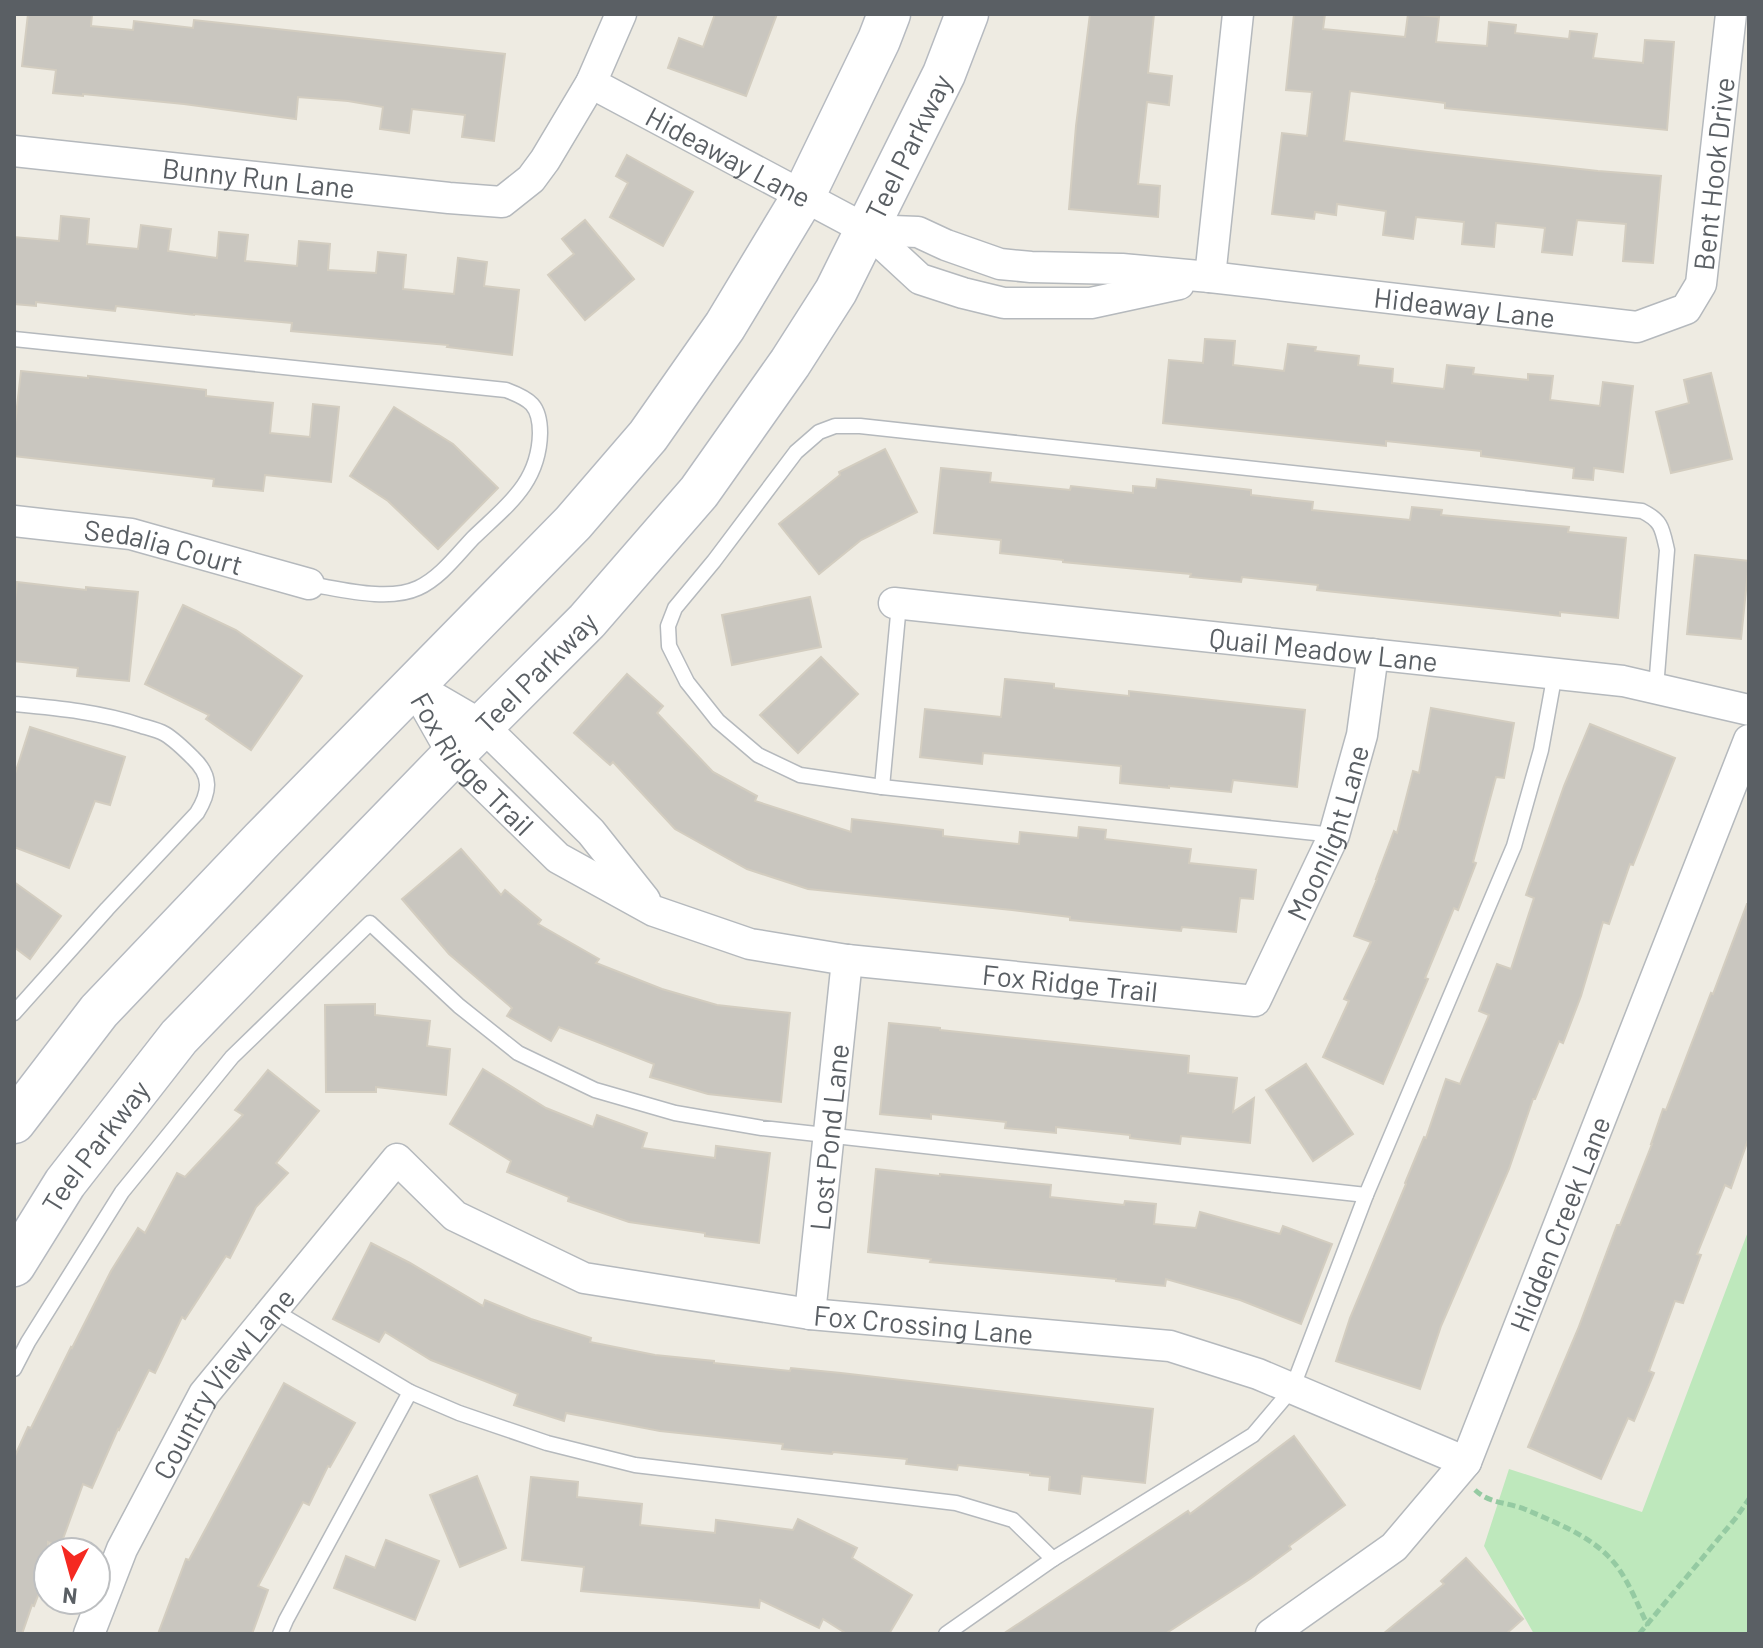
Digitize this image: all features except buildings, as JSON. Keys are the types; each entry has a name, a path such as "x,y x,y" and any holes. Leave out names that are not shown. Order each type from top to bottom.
{"main road":[{"path":"14,1122 99,1011 573,523 648,436 725,326 804,195 889,14"},
{"name":"Teel Parkway","path":"14,1265 65,1183 179,1037 587,621 699,492 790,363 836,291 944,74 967,14"}],"street":[{"path":"591,83 621,14"},
{"path":"1210,277 1238,14"},
{"name":"Bent Hook Drive","path":"1701,284 1731,14"},
{"name":"Hideaway Lane","path":"591,83 867,230 920,279 963,293 1004,303 1091,303 1210,277"},
{"name":"Bunny Run Lane","path":"14,151 502,202 531,179 591,83"},
{"name":"Hideaway Lane","path":"867,230 918,232 1000,264 1122,269 1210,277 1637,327 1686,309 1701,284"},
{"name":"Sedalia Court","path":"14,521 131,534 309,584"},
{"name":"Quail Meadow Lane","path":"897,603 1623,681 1749,710"},
{"name":"Moonlight Lane","path":"1255,1001 1334,835 1362,735 1373,654"},
{"name":"Fox Ridge Trail","path":"414,686 483,726 591,832 654,911"},
{"name":"Fox Ridge Trail","path":"414,686 453,755 558,858 654,911 750,944 847,960 1255,1001"},
{"name":"Hidden Creek Lane","path":"1271,1634 1394,1547 1466,1462 1749,740"},
{"name":"Lost Pond Lane","path":"810,1314 847,960"},
{"name":"Fox Crossing Lane","path":"397,1159 455,1216 584,1278 810,1314 1170,1346 1258,1374 1466,1462"},
{"name":"Country View Lane","path":"89,1634 122,1549 204,1394 397,1159"}],"lane":[{"path":"14,339 506,390 527,398 536,411 540,426 540,450 534,470 522,490 441,571 419,587 400,593 375,593 309,584"},
{"path":"1334,835 882,787 800,775 758,755 718,721 687,682 669,646 668,626 675,608 796,452 819,432 835,426 860,426 1642,511 1655,518 1663,532 1667,550 1656,688"},
{"path":"882,787 897,603"},
{"path":"946,1634 1053,1559 1253,1435 1292,1389 1366,1195 1514,846 1541,750 1555,673"},
{"path":"14,704 116,719 164,733 199,764 206,775 207,787 197,813 14,1013"},
{"path":"14,1369 122,1192 232,1057 370,923 459,1006 518,1053 595,1090 675,1113 762,1128 1366,1195"},
{"path":"273,1310 410,1392 459,1413 547,1443 635,1465 956,1503 1013,1520 1053,1559"},
{"path":"280,1634 410,1392"}],"path":[{"path":"1466,1462 1465,1479 1484,1498 1523,1508 1558,1524 1580,1535 1609,1557 1629,1586 1648,1626"},
{"path":"1639,1634 1749,1499"}],"green space":[{"path":"1749,1229 1749,1634 1534,1634 1484,1546 1509,1469 1642,1512"}]}
